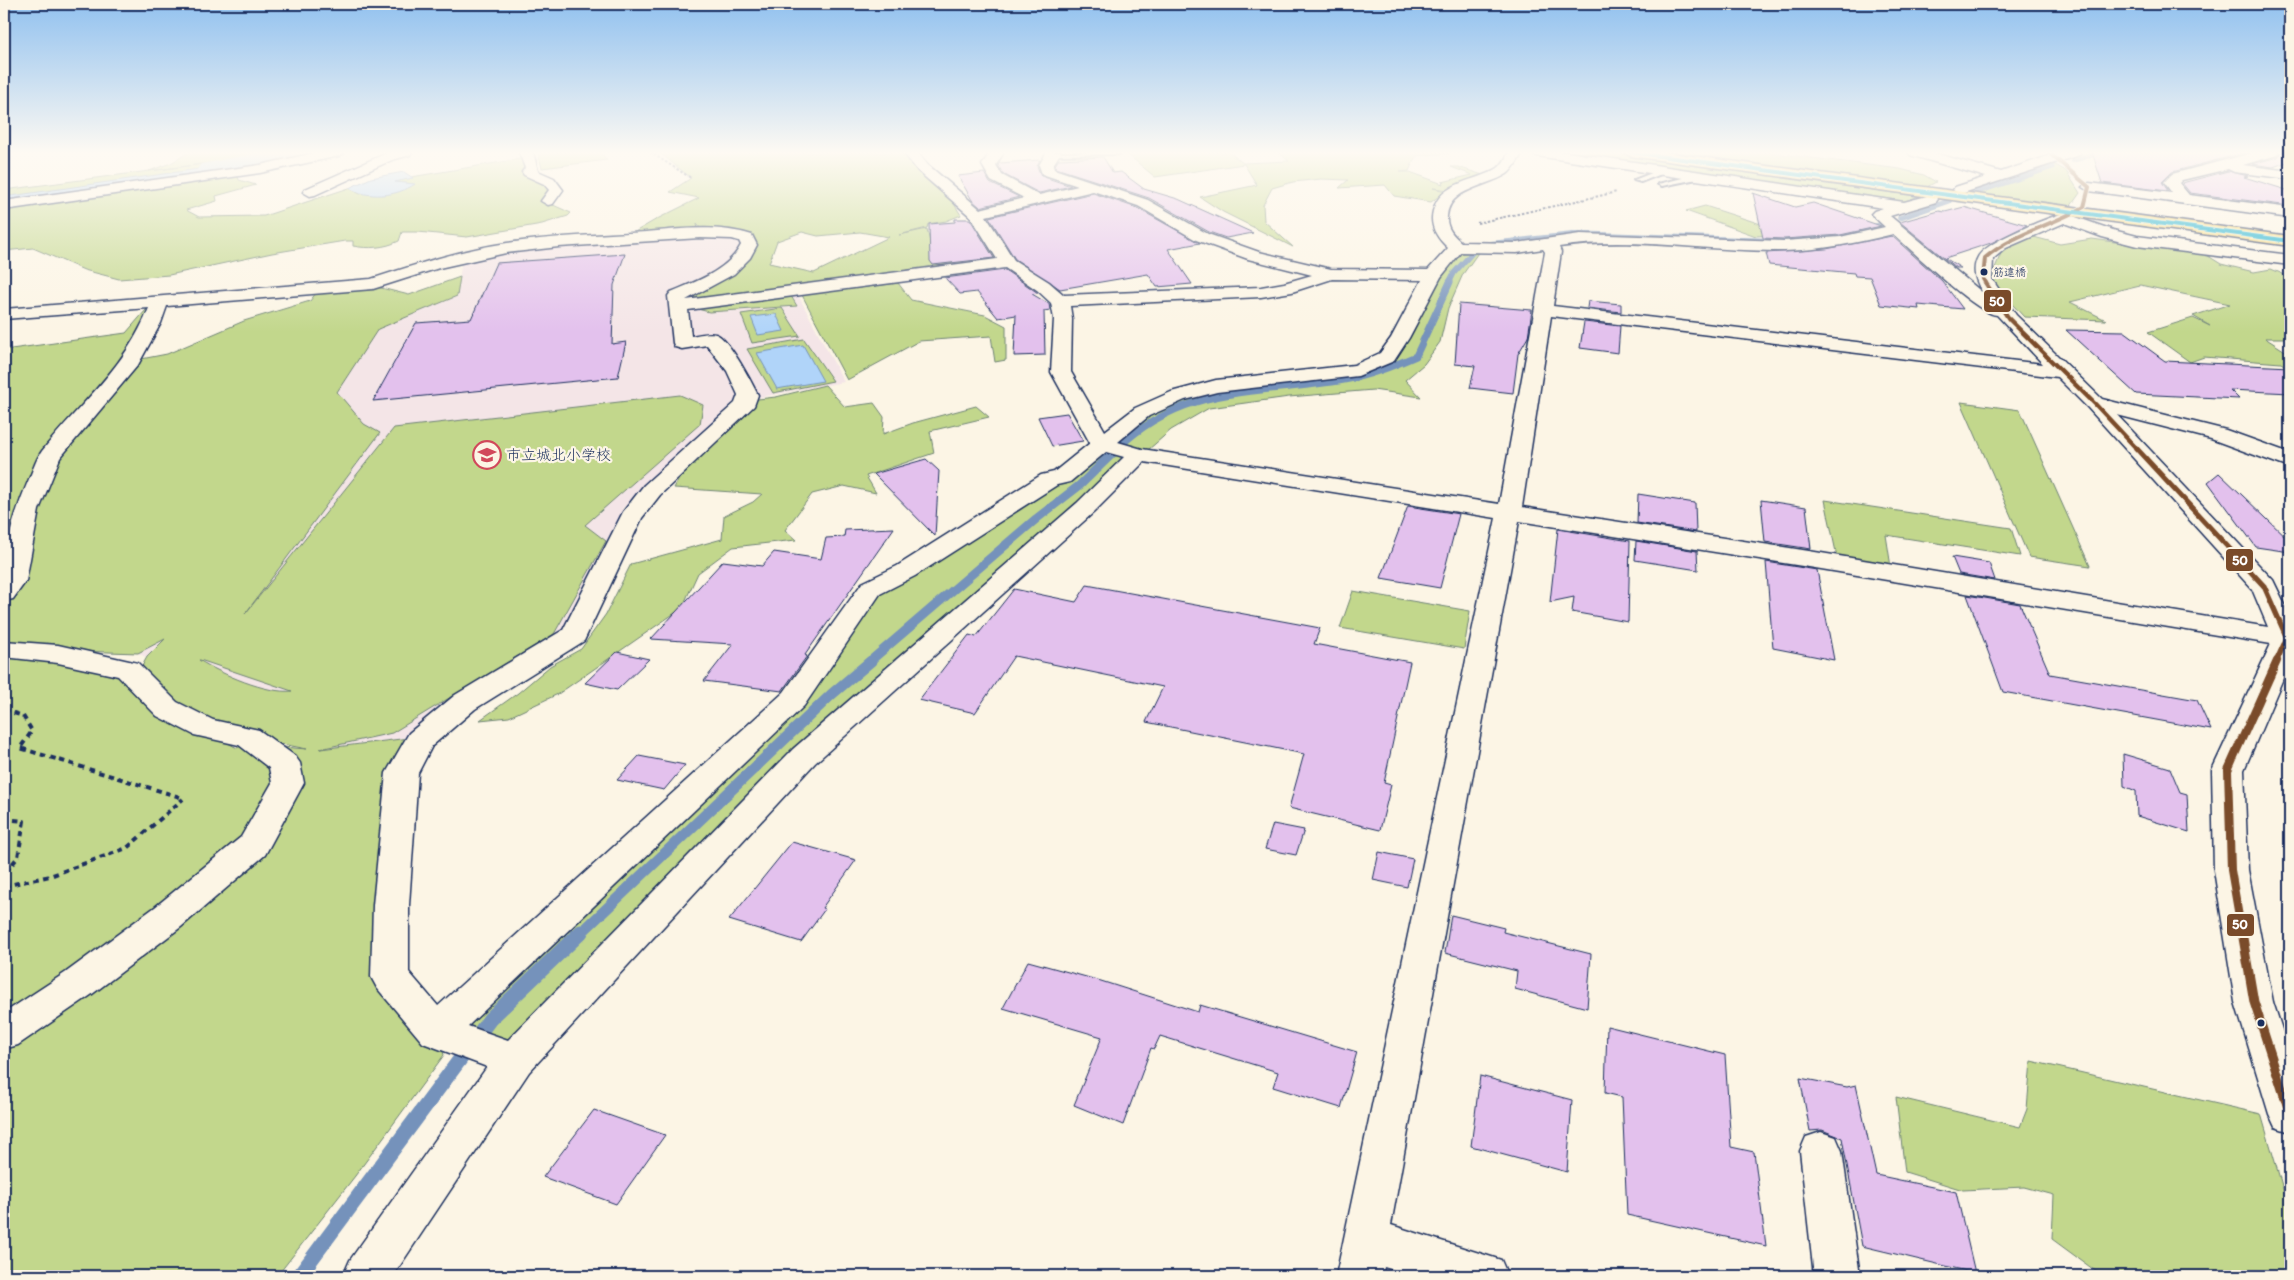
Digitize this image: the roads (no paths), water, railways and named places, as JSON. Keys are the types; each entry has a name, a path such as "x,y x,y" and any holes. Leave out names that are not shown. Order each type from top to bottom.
{"highway":[{"path":"2073,212 2290,241"}],"street":[{"path":"974,212 1008,263 1043,286 1060,301 1063,319 1061,372 1105,445 1139,455 1509,512 2287,638"},
{"path":"977,214 987,212"},
{"path":"1158,212 1202,237 1228,249 1331,274 1434,275"},
{"path":"1439,212 1439,226 1442,232 1457,247 1496,249 1580,240 1610,239 1784,246 1840,242 1896,229"},
{"path":"1888,212 1879,214 1976,296 2009,319 2063,372 2264,586 2287,638 2228,770 2232,870 2254,1002 2290,1114"},
{"path":"2009,319 1983,279 1985,258 2000,245 2064,218 2108,234 2137,240 2290,260"},
{"path":"4,314 373,284 434,264 506,248 559,242 700,233 734,234 746,238 749,245 745,255 734,266 713,280 678,296 682,343 712,340 736,370 748,395 744,406 652,490 631,516 574,635 465,702 420,740 402,773 391,905 390,977 443,1034 515,1060"},
{"path":"1485,1276 1362,1258 1509,512 1553,252 1549,244"},
{"path":"443,1034 794,698 871,589 906,572 1049,480 1062,477 1105,445 1142,412 1178,396 1216,386 1358,370 1387,357 1400,338 1434,275 1457,247"},
{"path":"678,306 1008,263"},
{"path":"1060,301 1262,292 1286,288 1331,274"},
{"path":"4,593 13,581 27,510 50,456 131,361 152,323 160,301"},
{"path":"1544,310 2063,372"},
{"path":"2095,404 2190,426 2270,452 2290,461"},
{"path":"366,1276 515,1060 804,756 1084,508 1139,455"},
{"path":"4,649 58,654 128,669 167,709 205,728 248,736 284,763 288,782 253,846 168,917 78,984 4,1033"},
{"path":"1821,1151 1836,1276"}],"water":[{"path":"776,314 784,331 758,335 751,317"},
{"path":"803,345 823,381 777,389 757,353"}],"waterway":[{"path":"1900,218 1918,212"},
{"path":"1488,244 1579,234 1780,241 1822,239 1880,225"},
{"path":"1449,283 1454,273 1472,253"},
{"path":"1117,449 1143,428 1169,412 1196,402 1224,395 1312,385 1363,376 1416,356 1450,282"},
{"path":"869,662 1036,519 1080,485 1118,448"},
{"path":"580,934 832,694 871,661"},
{"path":"299,1276 490,1019 581,932"}],"place":[{"name":"筋違橋","path":"1984,272"},
{"name":"市立城北小学校","path":"487,455"}]}
